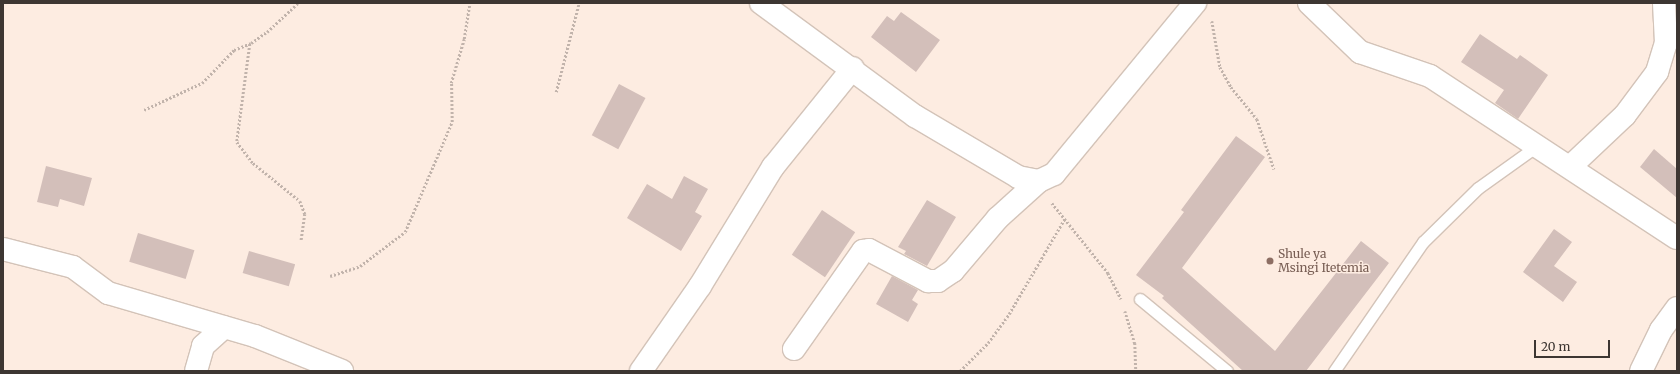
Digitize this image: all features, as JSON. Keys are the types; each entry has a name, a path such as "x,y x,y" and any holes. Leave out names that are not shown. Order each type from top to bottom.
{"street":[{"path":"761,3 853,68 915,116 1018,177 1037,183"},
{"path":"794,349 863,251 869,250 928,281 938,281 953,272 998,218 1037,183 1054,174 1195,3"},
{"path":"1308,3 1360,52 1430,76 1571,166 1677,238"},
{"path":"1571,166 1625,115 1657,72 1666,43 1664,3"},
{"path":"640,371 700,286 773,167 853,68"},
{"path":"3,249 74,267 108,293 255,336 342,371"},
{"path":"1641,371 1661,330 1677,308"},
{"path":"196,371 203,346 224,327"}],"lane":[{"path":"1334,371 1423,242 1478,188 1538,145"},
{"path":"1140,299 1227,371"}],"path":[{"path":"144,110 202,83 234,50 250,44 267,32 298,3"},
{"path":"330,276 360,266 405,232 452,122 451,83 464,39 470,3"},
{"path":"556,92 579,3"},
{"path":"1212,17 1220,67 1232,87 1257,119 1274,169"},
{"path":"250,44 237,142 253,164 300,201 305,214 301,240"},
{"path":"1037,183 1116,287 1135,343 1136,371"},
{"path":"960,371 988,344 1009,314 1065,218"}],"building":[{"path":"901,12 940,40 916,72 871,37 887,16 894,21"},
{"path":"1480,34 1517,59 1520,55 1548,75 1518,119 1495,103 1504,90 1461,62"},
{"path":"619,84 645,98 618,149 592,135"},
{"path":"1236,136 1265,157 1182,268 1275,351 1361,241 1389,263 1306,371 1243,371 1162,298 1164,296 1136,275 1184,212 1181,210"},
{"path":"1654,149 1677,169 1677,198 1640,167"},
{"path":"46,166 92,178 84,206 60,199 58,207 37,202"},
{"path":"684,176 708,189 695,212 702,216 681,251 627,218 647,184 672,199"},
{"path":"927,200 956,217 927,266 904,254 906,251 898,247"},
{"path":"822,210 855,232 825,277 792,255"},
{"path":"1554,229 1572,242 1554,266 1577,282 1563,302 1523,272"},
{"path":"138,233 194,250 186,279 129,262"},
{"path":"249,251 295,264 289,286 243,273"},
{"path":"892,276 918,290 912,300 918,304 908,322 876,304"}],"place":[{"name":"Shule ya Msingi Itetemia","path":"1270,261"}]}
